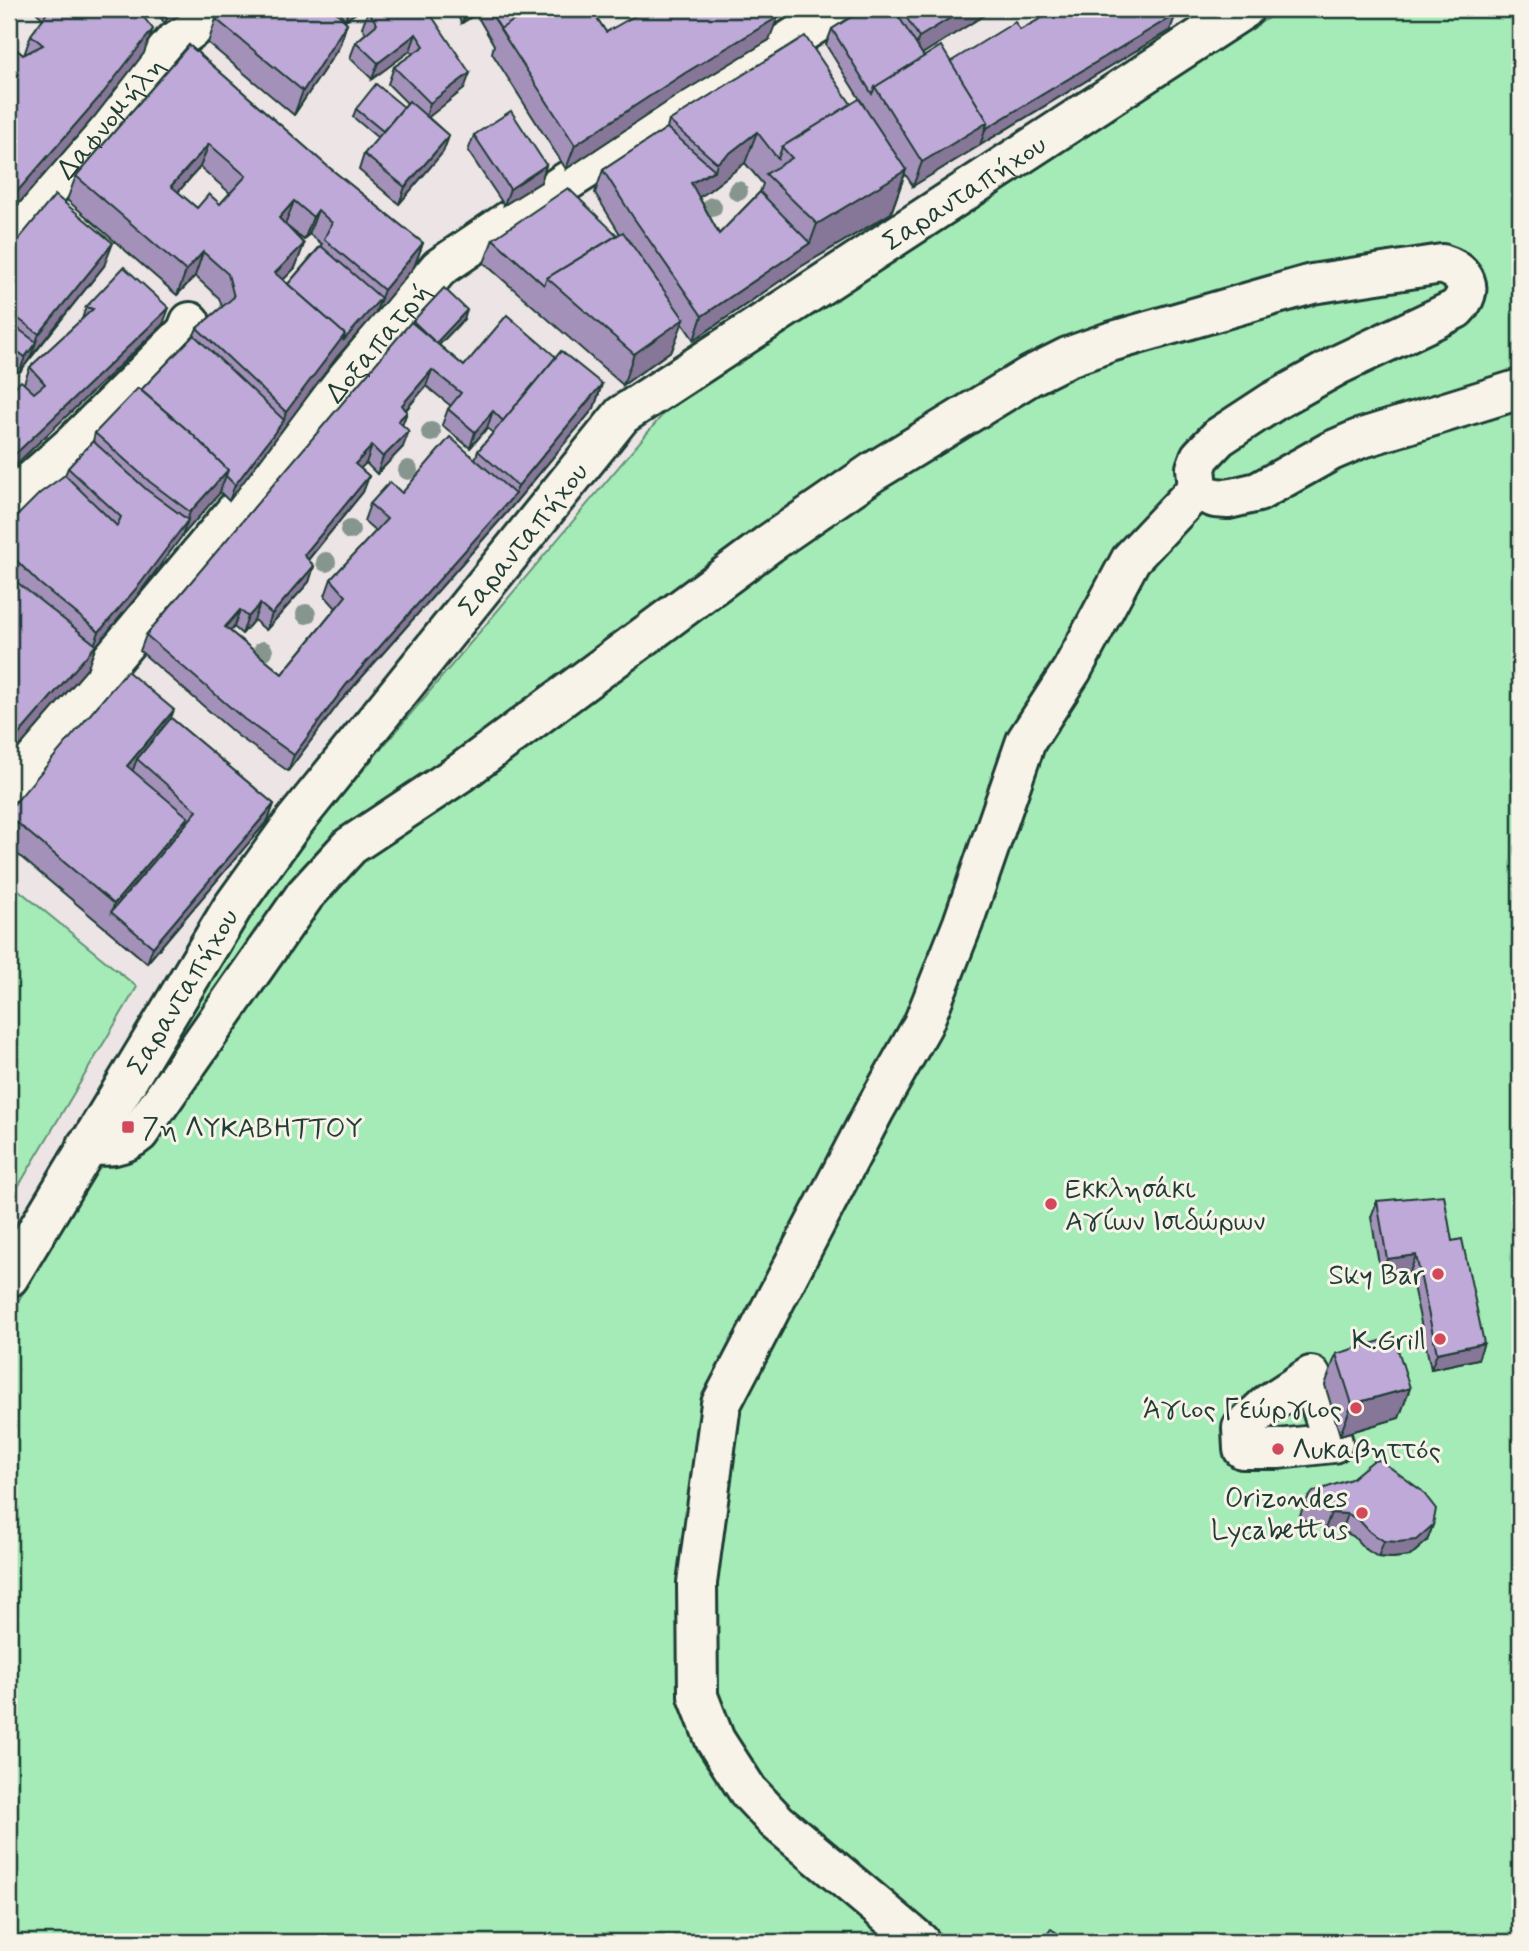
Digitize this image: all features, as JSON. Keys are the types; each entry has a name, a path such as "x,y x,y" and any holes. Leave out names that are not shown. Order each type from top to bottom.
{"street":[{"name":"Δαφνομήλη","path":"9,236 173,43 218,9"},
{"name":"Δοξαπατρή","path":"9,782 439,268 563,184 839,9"},
{"name":"Σαρανταπήχου","path":"9,1276 232,908 294,822 622,415 1244,9"},
{"path":"87,1145 116,1146 133,1139 139,1133 305,894 350,846 463,771 770,543 873,472 1030,376 1069,357 1110,342 1312,284 1441,264 1461,273 1466,282 1464,302 1456,309 1340,364 1219,437 1200,457 1196,468 1198,488 1204,494 1228,499 1258,492 1331,451 1359,439 1520,389"},
{"path":"9,501 74,444 186,332 190,322"},
{"path":"920,1942 777,1822 748,1791 715,1740 698,1696 697,1583 722,1404 874,1111 923,1024 963,923 1026,741 1072,670 1131,559 1198,488"}],"green space":[{"name":"Λυκαβηττός","path":"1282,9 1520,9 1520,1942 9,1942 9,1316 230,944 301,844 675,400"},
{"path":"9,882 137,987 9,1202"}],"building":[{"path":"50,9 137,9 153,29 103,93 9,201 9,43 23,55 43,45 31,35"},
{"path":"232,9 333,9 347,23 303,91 216,19"},
{"path":"427,9 470,73 430,103 394,67 424,46 416,34 378,63 356,42 377,24 368,11"},
{"path":"488,9 533,9 501,29"},
{"path":"533,9 591,9 606,32 647,9 773,9 778,17 685,73 575,145 500,29"},
{"path":"864,9 894,9 924,57 875,87 872,94 832,29"},
{"path":"901,9 965,9 919,37"},
{"path":"1058,9 1172,9 1176,14 985,129 988,122 950,62 1015,22 1020,30"},
{"path":"805,36 851,104 782,147 778,159 757,132 717,163 669,121"},
{"path":"189,45 326,165 423,243 384,290 324,239 332,223 318,210 313,217 294,201 279,218 304,244 275,273 345,334 286,412 197,328 234,297 228,274 203,252 186,271 76,176","holes":["209,144 246,176 220,204 209,194 197,208 171,186"]},
{"path":"941,46 988,122 922,162 875,87"},
{"path":"376,84 404,107 383,131 356,109"},
{"path":"859,99 906,170 817,224 766,174 792,158 782,147"},
{"path":"409,101 449,136 405,187 364,154"},
{"path":"511,111 546,165 510,189 474,135"},
{"path":"667,128 715,170 691,183 719,234 760,192 810,243 702,316 603,170"},
{"path":"568,188 617,235 547,278 544,285 493,239"},
{"path":"55,195 113,243 39,334 9,312 9,251"},
{"path":"623,232 684,319 634,354 547,278"},
{"path":"321,246 381,298 343,341 345,334 288,284"},
{"path":"124,267 169,308 9,460 9,392 21,381 34,393 45,384 30,367 93,309 86,307"},
{"path":"444,288 467,310 436,343 413,321"},
{"path":"507,315 556,357 503,421 493,411 475,432 448,409 461,393 432,370 402,405 407,412 398,421 409,431 383,457 372,446 355,464 369,476 304,555 314,566 272,614 260,604 248,617 240,610 225,627 282,674 346,596 331,579 387,519 370,504 390,482 402,493 450,437 515,494 346,685 294,755 244,719 146,635 411,322 464,366"},
{"path":"9,322 36,342 25,357 17,351 9,363"},
{"path":"194,335 284,420 235,485 226,476 228,470 192,434 141,390"},
{"path":"561,351 602,384 518,486 478,451"},
{"path":"138,388 192,434 228,470 190,512 150,482 95,433"},
{"path":"93,441 147,490 188,520 140,584 99,632 39,583 9,553 9,524 40,493 65,475 117,526 121,517 68,468"},
{"path":"9,576 96,645 13,741 9,737"},
{"path":"127,671 174,710 127,766 188,817 114,904 9,816 9,810"},
{"path":"171,718 274,804 153,947 111,912 197,811 137,759"},
{"path":"1444,1195 1452,1241 1462,1239 1484,1343 1437,1353 1416,1255 1387,1259 1377,1201"},
{"path":"1394,1337 1410,1388 1352,1404 1336,1354"},
{"name":"Orizondes Lycabettus","path":"1380,1460 1422,1491 1436,1509 1433,1525 1416,1540 1384,1541 1348,1514 1331,1513 1305,1502 1313,1492 1351,1479 1373,1461"},
{"path":"1051,1929 1071,1942 1041,1942"}],"place":[{"name":"7η ΛΥΚΑΒΗΤΤΟΥ","path":"128,1127"},
{"name":"Εκκλησάκι Αγίων Ισιδώρων","path":"1051,1204"},
{"name":"Sky Bar","path":"1438,1274"},
{"name":"K.Grill","path":"1440,1339"},
{"name":"Άγιος Γεώργιος","path":"1356,1408"},
{"name":"Λυκαβηττός","path":"1278,1449"},
{"name":"Orizondes Lycabettus","path":"1362,1513"}]}
